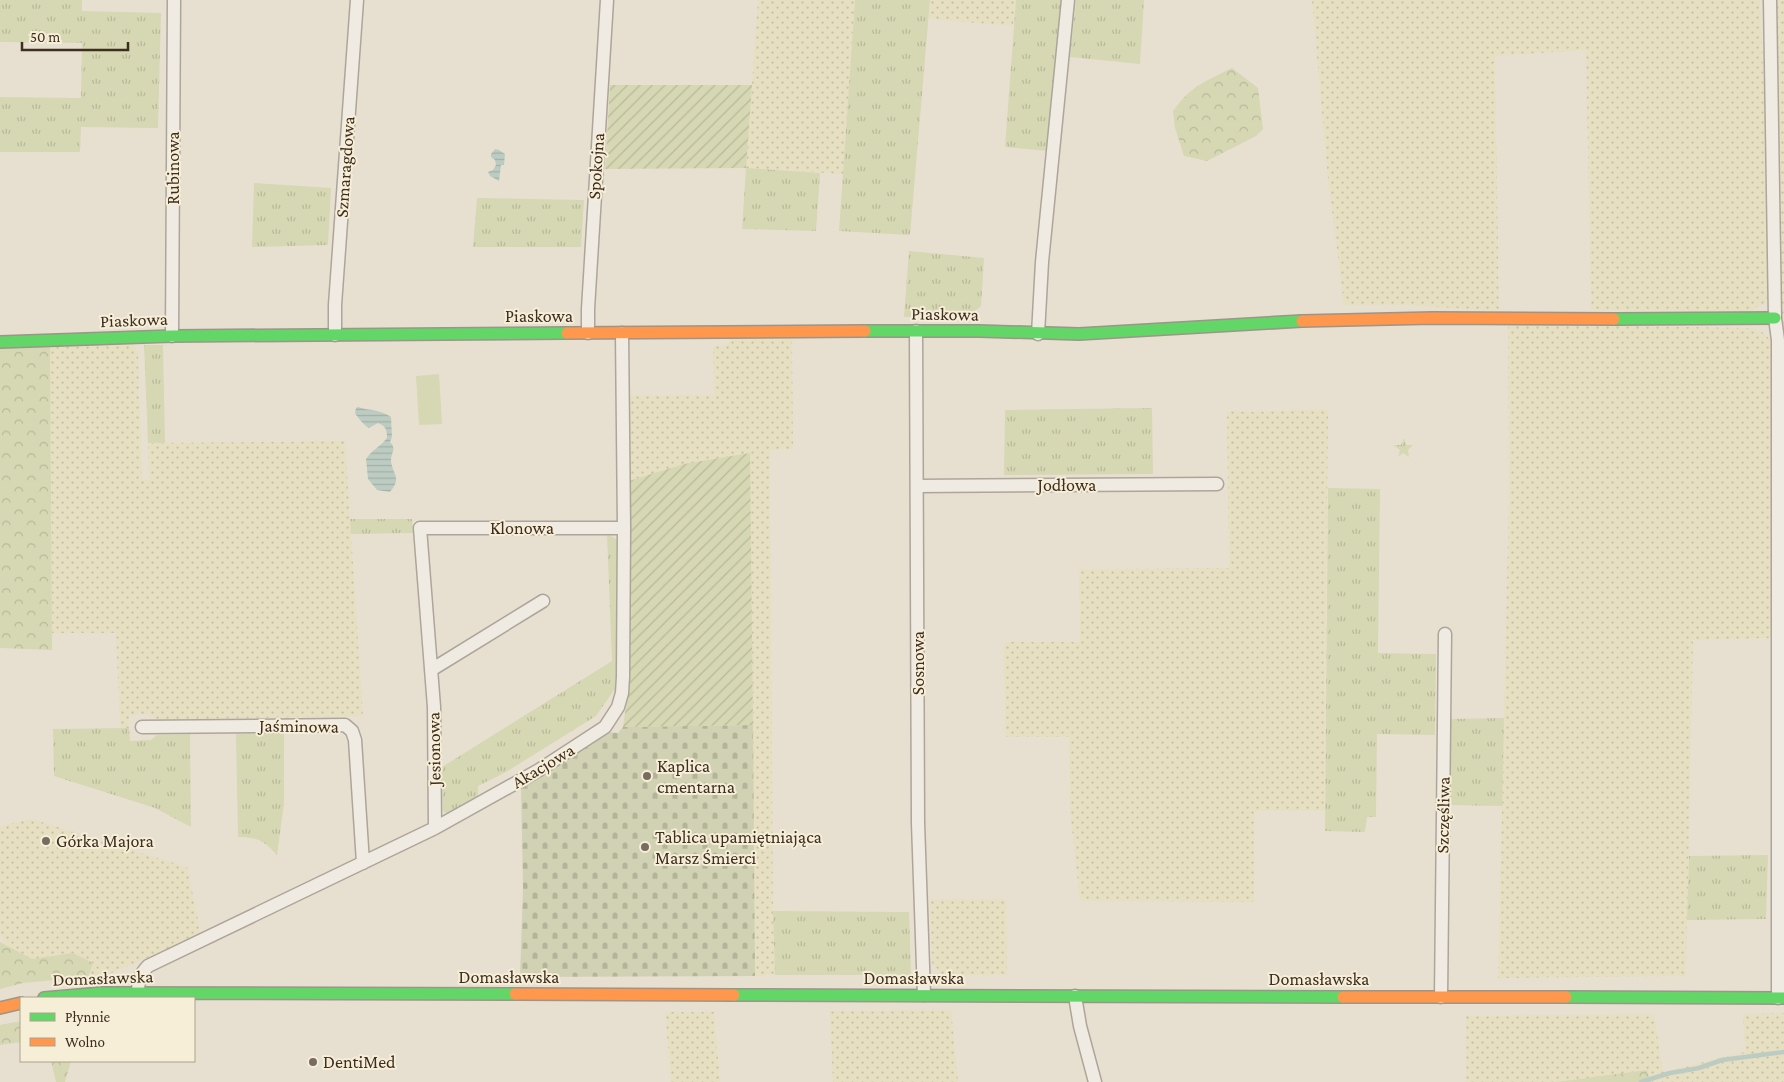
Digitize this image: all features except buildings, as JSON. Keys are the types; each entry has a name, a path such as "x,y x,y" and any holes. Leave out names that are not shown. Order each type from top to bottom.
{"street":[{"name":"Rubinowa","path":"172,336 174,0"},
{"name":"Szmaragdowa","path":"335,335 335,305 357,0"},
{"name":"Spokojna","path":"588,333 590,266 607,0"},
{"path":"1038,334 1042,262 1068,0"},
{"path":"1770,0 1778,340 1781,998"},
{"name":"Piaskowa","path":"0,342 172,336 916,330 1079,334 1326,320 1413,318 1776,318"},
{"name":"Sosnowa","path":"916,330 918,822 924,995"},
{"name":"Akacjowa","path":"138,994 139,979 148,966 435,828 539,770 598,733 615,713 622,694 623,677 622,333"},
{"name":"Jodłowa","path":"917,486 1217,484"},
{"name":"Klonowa","path":"420,528 624,528"},
{"name":"Jesionowa","path":"420,528 434,707 435,828"},
{"path":"431,670 543,601"},
{"name":"Szczęśliwa","path":"1441,997 1445,634"},
{"name":"Jaśminowa","path":"142,727 345,725 352,731 355,740 362,863"},
{"name":"Domasławska","path":"53,997 138,994 1781,998"},
{"path":"1075,996 1080,1026 1095,1082"},
{"path":"0,1008 20,1003"}],"shaded area":[{"path":"758,0 855,0 843,174 746,168"},
{"path":"930,0 1016,0 1013,26 929,19"},
{"path":"1312,0 1760,0 1767,164 1768,301 1750,311 1591,310 1586,50 1495,56 1499,309 1487,310 1405,305 1344,305 1328,179"},
{"path":"1777,0 1784,0 1784,381 1780,318 1782,287"},
{"path":"495,149 505,154 504,165 501,165 499,181 490,176 488,172 493,170 496,165 495,160 491,157"},
{"path":"1508,324 1748,328 1762,332 1771,340 1771,638 1693,640 1686,976 1498,978 1509,493"},
{"path":"731,339 792,339 793,449 770,450 775,975 755,976 750,453 629,481 629,396 714,395 713,346 726,346"},
{"path":"133,344 138,352 142,480 149,480 148,443 345,441 363,716 157,720 150,714 129,715 129,728 120,728 116,633 52,633 50,345"},
{"path":"358,407 379,411 391,417 392,437 390,442 393,449 391,461 396,476 396,483 390,492 377,490 368,479 366,459 387,438 386,431 383,425 378,423 369,428 365,425 355,413"},
{"path":"1328,409 1324,811 1254,811 1254,902 1080,901 1070,811 1069,737 1005,737 1004,642 1080,642 1079,569 1229,568 1227,411 1253,412"},
{"path":"32,819 187,867 200,936 104,976 18,980 0,932 0,826"},
{"path":"930,899 1006,899 1007,975 943,975 932,964"},
{"path":"951,1010 958,1082 833,1082 830,1011"},
{"path":"665,1012 714,1012 720,1082 671,1082"},
{"path":"1784,1013 1784,1082 1466,1082 1466,1016 1654,1014 1663,1072 1745,1052 1743,1014"}],"green space":[{"path":"0,0 82,0 82,11 161,13 158,128 81,127 80,152 0,152 0,97 81,98 82,43 0,42"},
{"path":"855,0 930,0 910,235 839,231"},
{"path":"1016,0 1061,0 1047,151 1005,147"},
{"path":"1076,0 1144,0 1140,64 1070,57"},
{"path":"1232,68 1258,88 1263,129 1256,136 1207,161 1184,156 1175,128 1173,111 1186,95 1206,81"},
{"path":"610,85 752,85 746,168 605,169"},
{"path":"746,168 820,173 816,231 742,229"},
{"path":"254,183 331,188 328,245 252,247"},
{"path":"477,198 584,200 581,247 473,247"},
{"path":"909,251 984,258 981,306 968,317 904,317"},
{"path":"50,345 52,650 0,648 0,347"},
{"path":"144,345 163,345 165,443 148,443"},
{"path":"439,374 442,424 419,425 416,376"},
{"path":"1152,408 1153,474 1004,475 1005,410"},
{"path":"1404,438 1406,445 1413,445 1408,450 1409,457 1403,453 1398,457 1400,450 1393,445 1401,445"},
{"path":"750,453 753,725 623,727 629,685 629,481 684,464"},
{"path":"1328,488 1380,489 1378,653 1436,654 1435,735 1377,734 1376,817 1367,817 1365,832 1325,831"},
{"path":"350,519 412,519 413,533 351,534"},
{"path":"607,534 616,539 618,545 617,691 614,690 596,716 506,772 478,786 478,799 448,815 443,811 442,767 612,661"},
{"path":"1504,718 1502,806 1449,805 1450,719"},
{"path":"753,725 755,976 520,977 523,888 521,788 606,732 618,733 623,727"},
{"path":"129,728 130,741 151,740 157,735 190,734 191,827 155,808 54,776 53,729"},
{"path":"284,733 284,803 277,855 260,841 238,837 236,734"},
{"path":"1768,855 1766,919 1687,920 1689,856"},
{"path":"773,911 909,912 911,975 775,975"},
{"path":"0,942 32,959 73,953 93,963 88,977 23,983 0,989"},
{"path":"20,1021 20,1042 0,1045 0,1025"},
{"path":"51,1062 71,1062 65,1082 56,1082"},
{"path":"1647,1070 1651,1082 1557,1082"}],"waterway":[{"path":"1641,1082 1670,1073 1699,1068 1722,1060 1784,1052"}],"traffic: fast":[{"path":"1614,319 1775,318"},
{"path":"865,331 979,331 1079,334 1302,321"},
{"path":"0,342 172,336 567,333"},
{"path":"56,997 102,993 515,994"},
{"path":"734,995 1343,997"},
{"path":"1566,997 1784,998"}],"traffic: slow":[{"path":"1302,321 1432,318 1614,319"},
{"path":"567,333 865,331"},
{"path":"515,994 734,995"},
{"path":"1343,997 1566,997"},
{"path":"0,1008 20,1003"}],"place":[{"name":"Kaplica cmentarna","path":"647,776"},
{"name":"Górka Majora","path":"46,841"},
{"name":"Tablica upamiętniająca Marsz Śmierci","path":"645,847"},
{"name":"DentiMed","path":"313,1062"}]}
